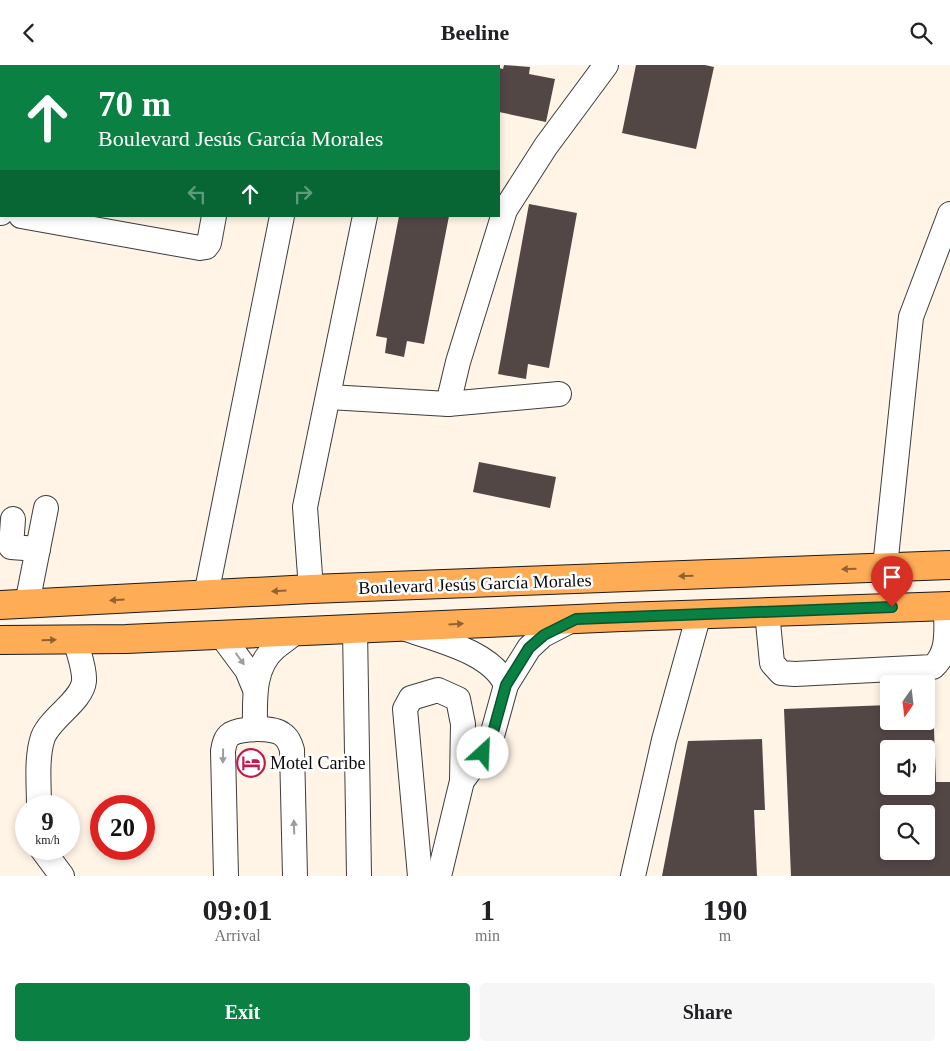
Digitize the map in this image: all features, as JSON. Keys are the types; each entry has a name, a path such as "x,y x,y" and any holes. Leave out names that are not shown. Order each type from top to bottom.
{"main road":[{"name":"Boulevard Jesús García Morales","path":"0,605 311,589 950,565"},
{"path":"0,640 221,635 949,604"}],"street":[{"path":"448,404 458,362 505,210 546,146 606,65"},
{"path":"885,567 911,317 950,214"},
{"path":"27,217 200,248 206,247 209,243 214,217"},
{"path":"206,595 282,217"},
{"path":"311,589 306,507 365,217"},
{"path":"328,397 448,404 559,394"},
{"path":"27,604 46,508"},
{"path":"13,519 11,547 38,549"},
{"path":"767,612 772,663 780,673 834,672 932,667 940,661 945,653 949,604"},
{"path":"633,876 664,740 700,614"},
{"path":"462,781 490,743 506,685 529,648 544,635 576,619"},
{"path":"398,627 448,643 473,654 491,664 502,676 506,685"},
{"path":"355,629 358,876"},
{"path":"254,687 263,665 274,649 297,631"},
{"path":"221,635 247,670 254,687 255,728"},
{"path":"39,795 40,754 44,736 54,721 78,694 84,683 75,639"},
{"path":"420,876 405,709 411,698 438,690 458,699 462,725 462,781 439,876"},
{"path":"226,876 224,741 231,734 255,728 280,732 289,741 292,750 295,876"},
{"path":"50,860 62,876"}],"building":[{"path":"504,65 530,67 529,74 555,79 546,122 500,112 500,68 503,69"},
{"path":"636,65 705,65 714,67 696,149 622,133"},
{"path":"529,204 577,213 549,368 528,364 526,379 498,374"},
{"path":"399,217 449,217 424,344 407,341 404,357 385,353 387,338 376,336"},
{"path":"479,462 556,477 550,508 473,492"},
{"path":"880,705 880,730 934,730 934,740 880,740 880,795 935,795 935,756 936,782 950,782 950,876 791,876 784,709"},
{"path":"762,739 765,810 754,810 757,876 662,876 688,741"}],"place":[{"name":"Motel Caribe","path":"251,763"}],"route":[{"path":"483,753 490,743 506,685 518,663 529,648 544,635 576,619 892,607"}]}
